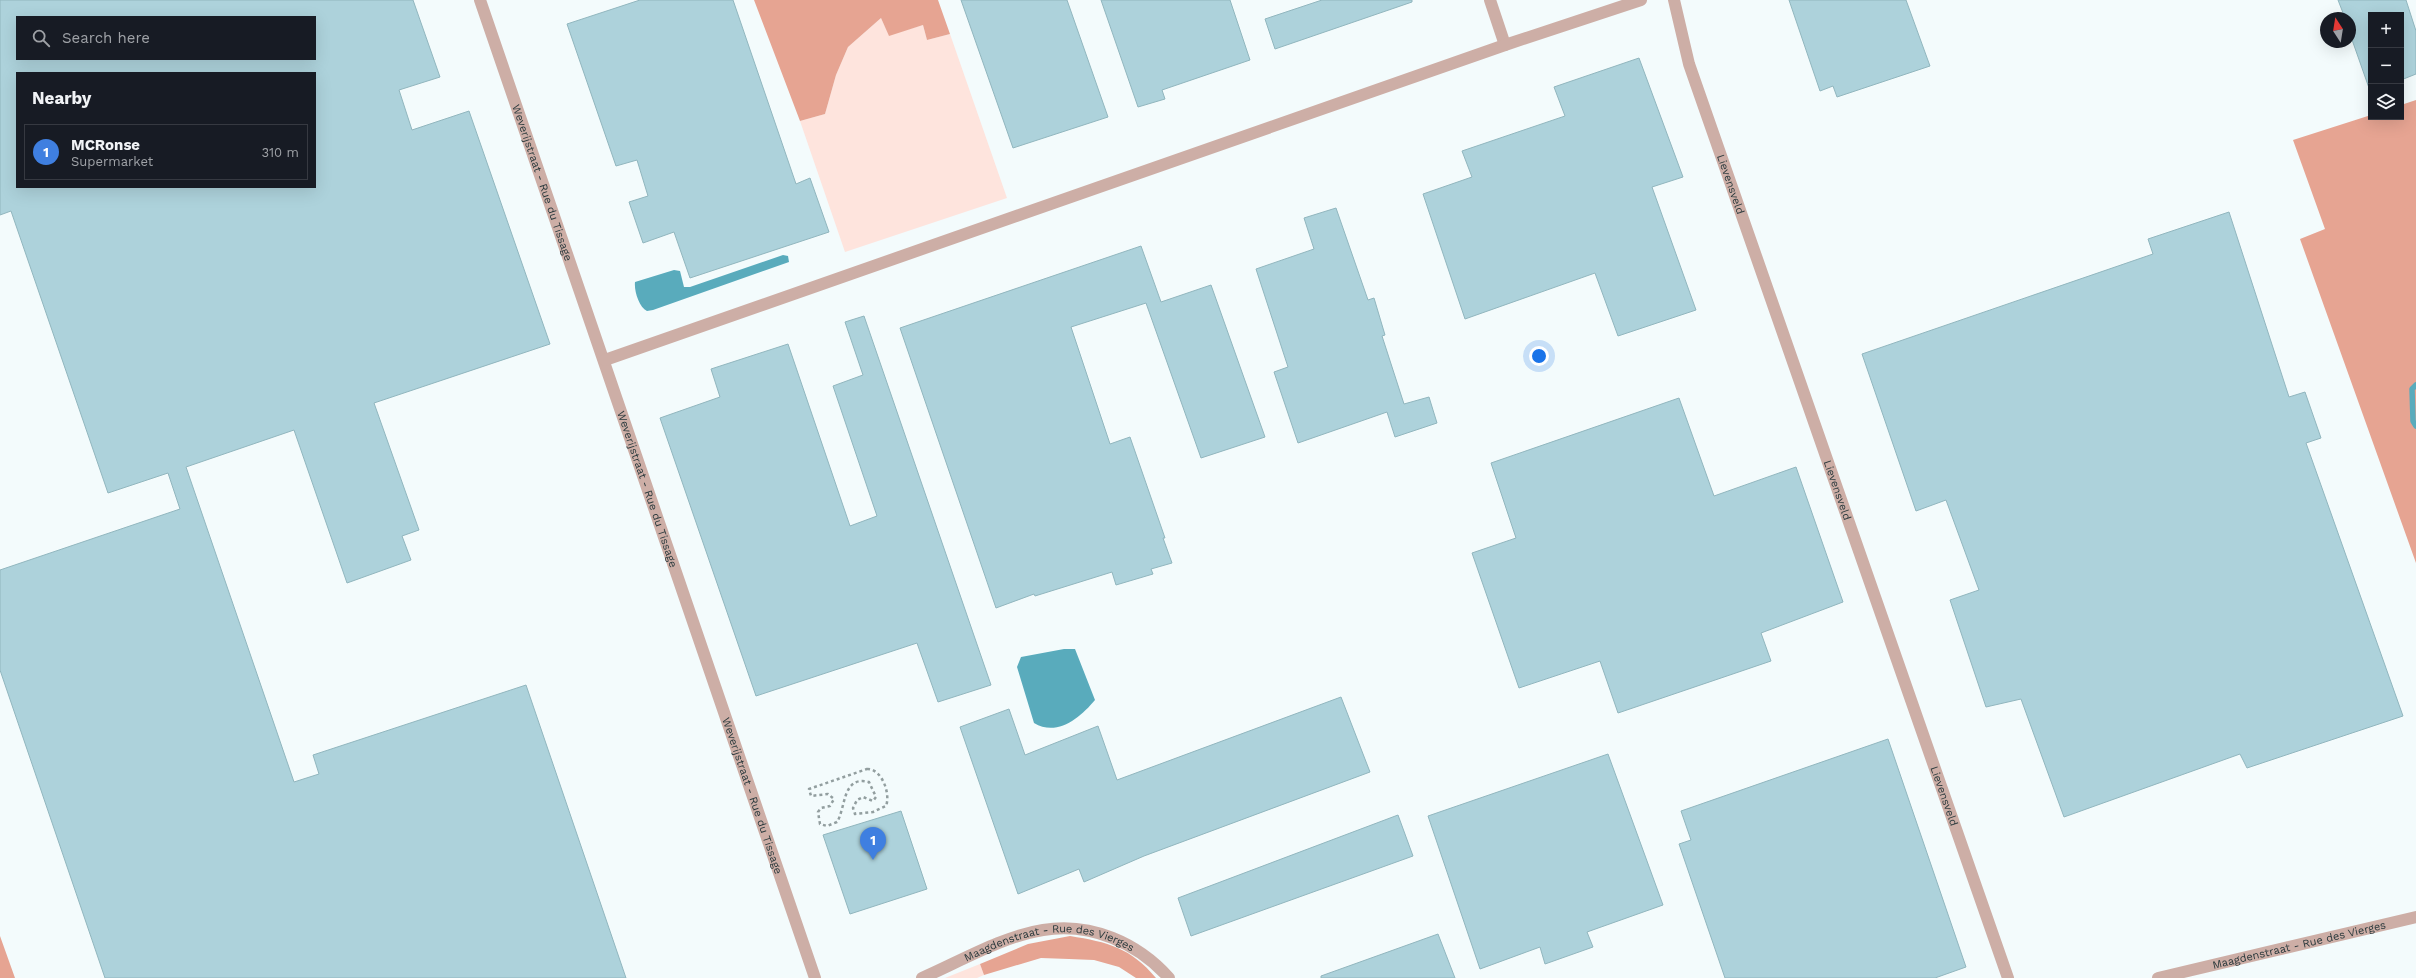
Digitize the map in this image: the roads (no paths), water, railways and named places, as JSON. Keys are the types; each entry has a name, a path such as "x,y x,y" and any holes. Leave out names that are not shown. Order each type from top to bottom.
{"street":[{"name":"Weverijstraat - Rue du Tissage","path":"480,0 605,360 815,978"},
{"path":"1490,0 1505,45"},
{"path":"605,360 1505,45 1641,0"},
{"name":"Lievensveld","path":"1674,0 1689,64 2008,978"},
{"name":"Maagdenstraat - Rue des Vierges","path":"2158,978 2416,917"},
{"name":"Maagdenstraat - Rue des Vierges","path":"922,978 1017,937 1045,929 1059,929 1090,931 1124,942 1139,951 1169,978"}],"water":[{"path":"783,255 788,256 789,262 653,310 647,311 644,309 636,294 635,282 674,270 680,271 684,287 690,287"},
{"path":"1064,649 1075,649 1095,700 1089,707 1068,724 1051,728 1043,727 1034,723 1017,667 1021,657"}],"waterway":[{"path":"2416,385 2412,389 2413,421 2416,426"}],"place":[{"name":"MCRonse","path":"873,860"}]}
